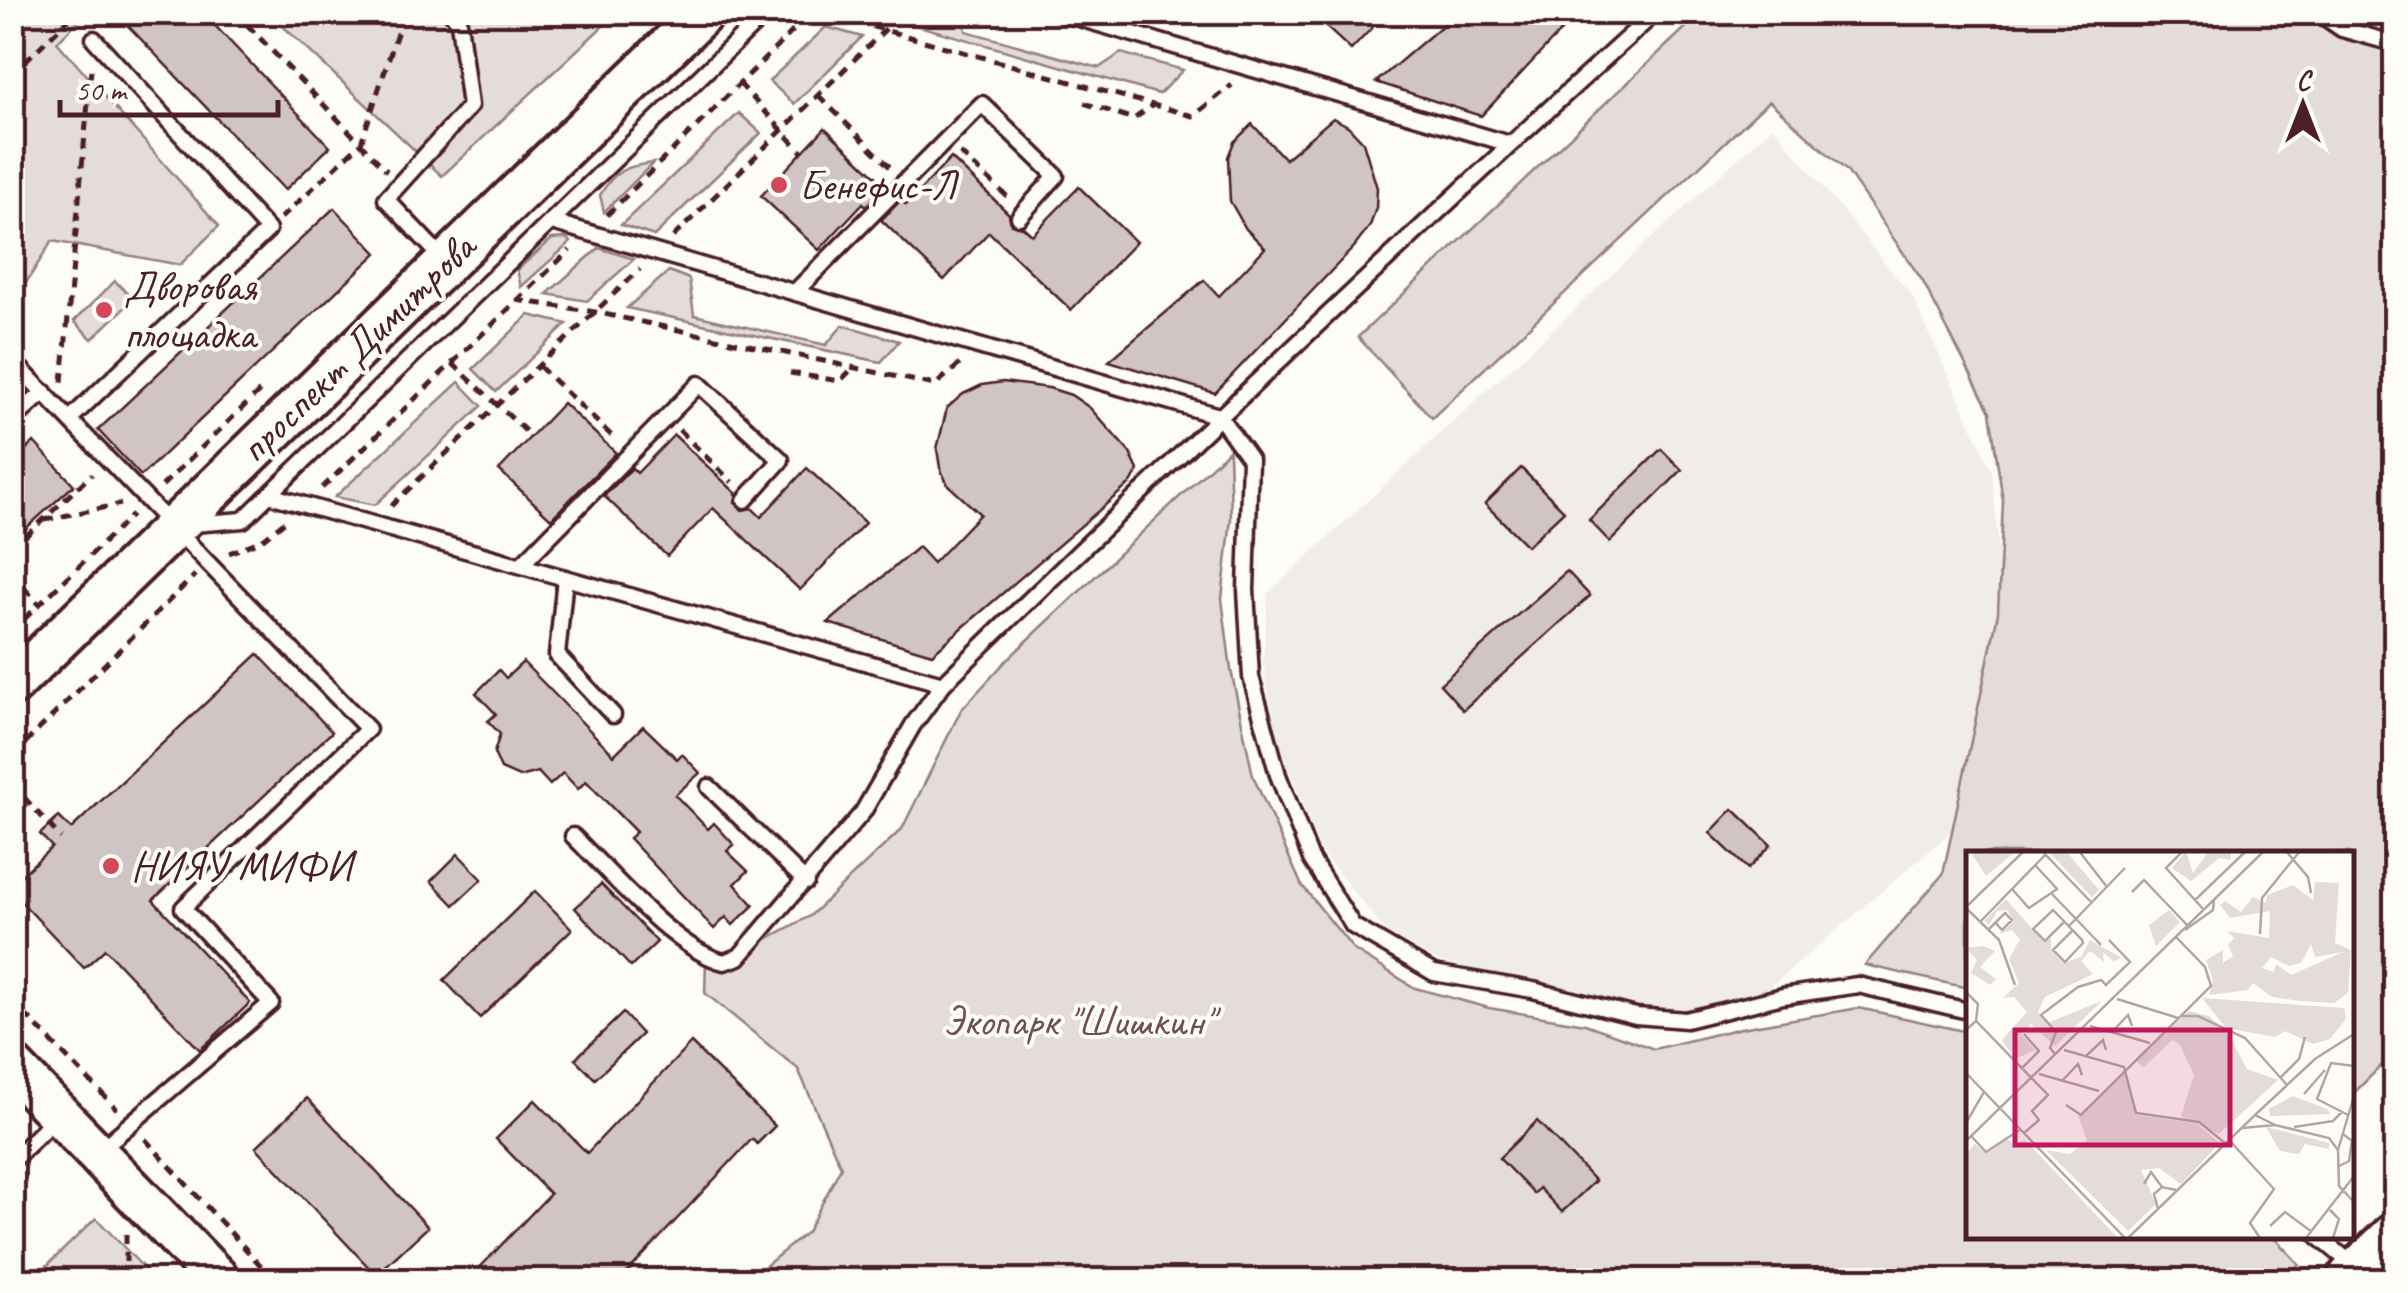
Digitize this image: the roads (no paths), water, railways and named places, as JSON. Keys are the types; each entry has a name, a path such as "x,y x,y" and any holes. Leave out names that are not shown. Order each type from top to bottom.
{"main road":[{"name":"проспект Димитрова","path":"12,685 162,512 446,262 704,12"},
{"path":"12,1066 220,1280"}],"lane":[{"path":"446,262 386,199 470,106 459,22 451,12"},
{"path":"162,512 243,520 767,12"},
{"path":"1058,12 1086,16 1510,144"},
{"path":"573,836 656,918 704,955 724,962 738,957 862,812 913,725 943,684 1219,416 1656,12"},
{"path":"2317,12 2342,29 2396,44"},
{"path":"70,419 268,230 94,39"},
{"path":"796,291 982,104 1056,176 1021,214"},
{"path":"552,222 1219,416 1250,459 1246,590 1250,677 1278,775 1311,859 1353,926 1434,973 1533,990 1636,1016 1686,1020 1783,996 1858,985 1966,1011"},
{"path":"12,360 368,729 184,908 271,1003 97,1152"},
{"path":"520,565 699,384 781,460 746,499"},
{"path":"12,420 44,392"},
{"path":"269,495 943,684"},
{"path":"564,578 556,656 612,715"},
{"path":"709,787 806,882"},
{"path":"12,1161 60,1113"},
{"path":"2322,1238 2370,1264"}],"place":[{"name":"Бенефис-Л","path":"779,185"},
{"name":"Дворовая площадка","path":"104,310"},
{"name":"НИЯУ МИФИ","path":"111,866"}],"park label":[{"name":"Экопарк \"Шишкин\"","path":"1078,1021"}]}
